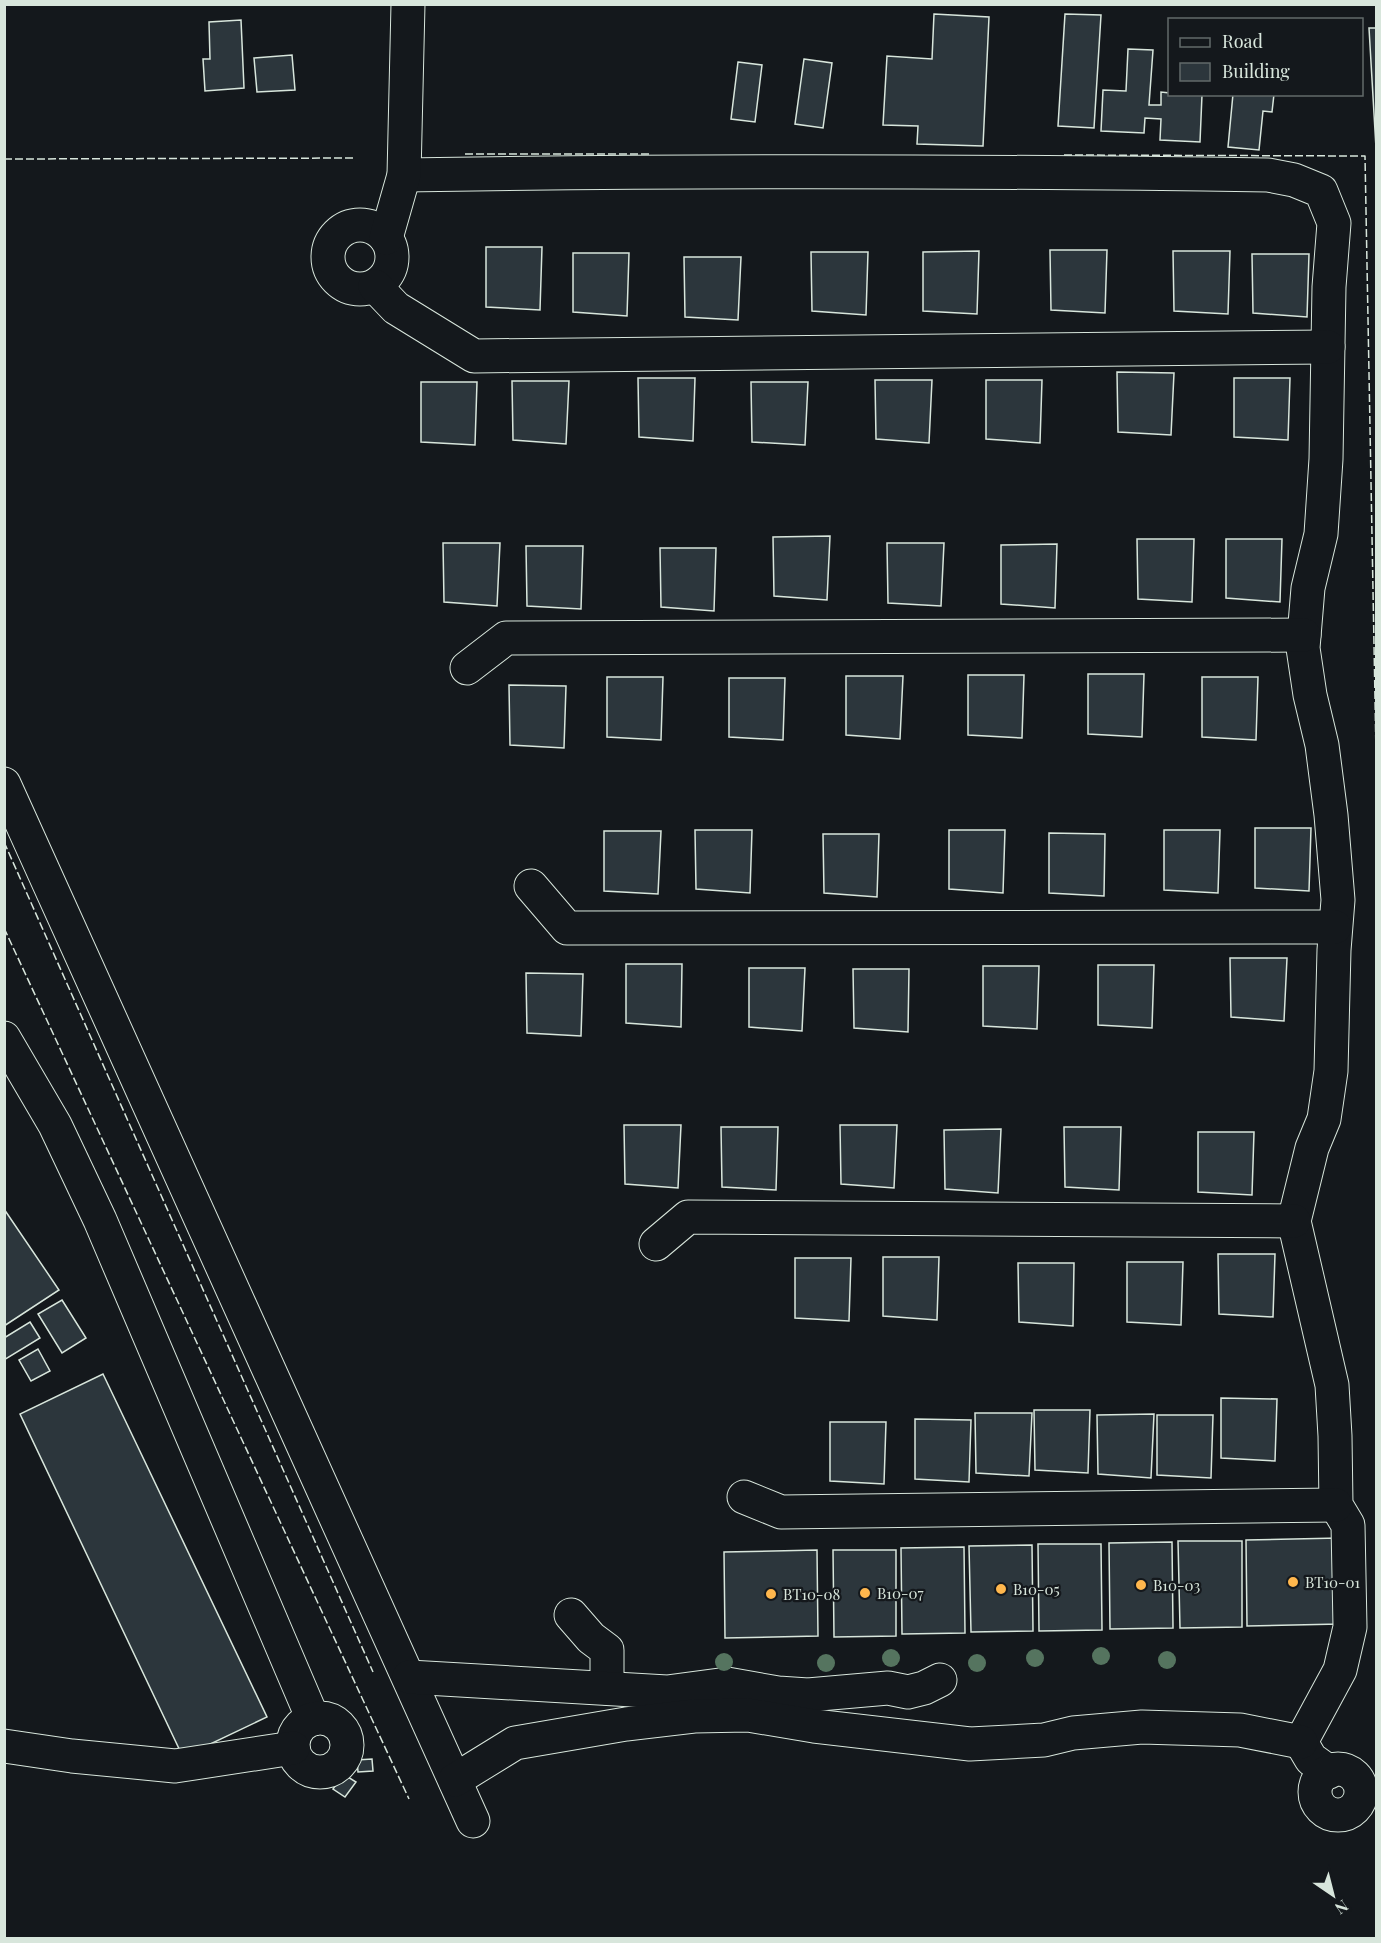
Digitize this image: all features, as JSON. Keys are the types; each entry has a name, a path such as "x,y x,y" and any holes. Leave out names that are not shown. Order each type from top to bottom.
{"street":[{"path":"386,238 404,175 408,4"},
{"path":"404,175 718,171 1027,171 1268,175 1294,180 1321,191 1334,223 1326,459 1322,534 1308,588 1303,648 1310,695 1322,745 1338,900 1335,927 1331,1071 1324,1119 1312,1148 1293,1221 1332,1385 1336,1504 1348,1525 1350,1628 1340,1670 1301,1742"},
{"path":"368,225 378,230 386,238 393,259 384,279 375,286 365,289 354,289 336,280 330,271 328,250 331,241 338,233 347,227 368,225"},
{"path":"375,286 396,308 474,356 1328,347"},
{"path":"467,668 506,638 1304,635"},
{"path":"4,784 473,1821"},
{"path":"531,886 567,928 1335,927"},
{"path":"4,1038 55,1125 100,1220 313,1719"},
{"path":"656,1244 688,1218 1293,1221"},
{"path":"744,1497 781,1512 1336,1504"},
{"path":"571,1615 591,1638 607,1650 607,1688"},
{"path":"408,1677 667,1692 727,1684 778,1693 808,1695 888,1688 908,1692 924,1688 940,1680"},
{"path":"455,1780 515,1743 626,1724 694,1716 748,1715 814,1726 970,1744 1044,1740 1073,1733 1153,1727 1240,1730 1301,1742 1311,1759 1329,1772"},
{"path":"313,1719 328,1719 337,1724 347,1739 347,1751 343,1760 337,1768 328,1772 314,1772 305,1769 298,1762 292,1748 297,1729 313,1719"},
{"path":"4,1746 72,1756 175,1766 292,1748"}],"building":[{"path":"934,14 989,17 983,146 917,144 918,126 883,125 887,56 932,59"},
{"path":"1065,14 1101,15 1094,128 1058,126"},
{"path":"241,20 244,88 205,91 203,59 210,59 209,22"},
{"path":"1369,28 1376,28 1376,148"},
{"path":"1128,49 1153,50 1149,105 1161,105 1161,92 1168,93 1168,96 1202,96 1200,142 1160,140 1161,119 1145,118 1144,133 1101,131 1103,90 1126,91"},
{"path":"292,55 295,90 257,92 254,58"},
{"path":"804,59 832,63 823,128 795,124"},
{"path":"738,62 762,65 755,122 731,119"},
{"path":"1233,96 1274,96 1272,112 1263,111 1259,150 1228,147"},
{"path":"486,247 542,247 540,310 486,307"},
{"path":"1050,250 1107,250 1105,313 1051,310"},
{"path":"979,251 977,314 923,311 923,252"},
{"path":"1173,251 1230,251 1228,314 1174,311"},
{"path":"811,252 868,252 866,315 812,311"},
{"path":"573,253 629,253 627,316 573,312"},
{"path":"1252,254 1309,254 1307,317 1253,313"},
{"path":"684,257 741,257 738,320 685,317"},
{"path":"1117,372 1174,373 1171,435 1118,432"},
{"path":"638,378 695,378 693,441 639,437"},
{"path":"1234,378 1290,378 1288,440 1234,437"},
{"path":"875,380 932,380 929,443 876,439"},
{"path":"986,380 1042,380 1040,443 986,439"},
{"path":"512,381 569,381 566,444 513,440"},
{"path":"421,382 477,382 475,445 421,442"},
{"path":"751,382 808,382 805,445 752,442"},
{"path":"830,536 827,600 774,596 773,537"},
{"path":"1137,539 1194,539 1192,602 1138,599"},
{"path":"1226,539 1282,539 1280,602 1226,598"},
{"path":"443,543 500,543 497,606 444,602"},
{"path":"887,543 944,543 941,606 888,603"},
{"path":"1057,544 1055,608 1001,604 1001,545"},
{"path":"526,546 583,546 581,609 527,606"},
{"path":"660,548 716,548 714,611 661,607"},
{"path":"1088,674 1144,674 1142,737 1088,734"},
{"path":"968,675 1024,675 1022,738 968,735"},
{"path":"846,676 903,676 900,739 846,735"},
{"path":"607,677 663,677 661,740 607,737"},
{"path":"1202,677 1258,677 1256,740 1202,737"},
{"path":"729,678 785,678 783,740 729,737"},
{"path":"509,685 566,686 564,748 510,745"},
{"path":"1255,828 1311,828 1309,891 1255,888"},
{"path":"695,830 752,830 750,893 696,889"},
{"path":"949,830 1005,830 1003,893 949,889"},
{"path":"1164,830 1220,830 1218,893 1164,890"},
{"path":"604,831 661,831 658,894 604,891"},
{"path":"1049,833 1105,834 1104,896 1049,893"},
{"path":"823,834 879,834 877,897 824,893"},
{"path":"1230,958 1287,958 1284,1021 1231,1017"},
{"path":"626,964 682,964 681,1027 626,1023"},
{"path":"1098,965 1154,965 1152,1028 1098,1025"},
{"path":"983,966 1039,966 1037,1029 983,1026"},
{"path":"749,968 805,968 802,1031 749,1027"},
{"path":"853,969 909,969 908,1032 854,1028"},
{"path":"526,973 583,974 581,1036 527,1033"},
{"path":"624,1125 681,1125 678,1188 625,1184"},
{"path":"840,1125 897,1125 894,1188 841,1184"},
{"path":"721,1127 778,1127 776,1190 722,1187"},
{"path":"1064,1127 1121,1127 1119,1190 1065,1187"},
{"path":"1001,1129 998,1193 945,1189 944,1130"},
{"path":"1198,1132 1254,1132 1252,1195 1198,1192"},
{"path":"4,1209 59,1290 4,1326"},
{"path":"1218,1254 1275,1254 1273,1317 1219,1314"},
{"path":"883,1257 939,1257 937,1320 883,1316"},
{"path":"795,1258 851,1258 849,1321 795,1318"},
{"path":"1127,1262 1183,1262 1181,1325 1127,1322"},
{"path":"1018,1263 1074,1263 1073,1326 1019,1322"},
{"path":"62,1300 86,1338 62,1353 38,1314"},
{"path":"30,1322 40,1338 4,1360 4,1338"},
{"path":"38,1349 50,1371 31,1381 19,1360"},
{"path":"103,1374 267,1717 183,1757 20,1414"},
{"path":"1221,1398 1277,1399 1275,1461 1221,1458"},
{"path":"1034,1410 1090,1410 1088,1473 1035,1470"},
{"path":"975,1413 1032,1413 1029,1476 976,1473"},
{"path":"1154,1414 1151,1478 1098,1474 1097,1415"},
{"path":"1157,1415 1213,1415 1211,1478 1157,1475"},
{"path":"915,1419 971,1420 969,1482 915,1479"},
{"path":"830,1422 886,1422 884,1484 830,1481"},
{"name":"BT10-01","path":"1339,1538 1340,1624 1247,1626 1246,1540"},
{"path":"1178,1541 1242,1541 1242,1627 1180,1628"},
{"name":"B10-03","path":"1172,1542 1173,1628 1110,1629 1109,1543"},
{"path":"1038,1544 1101,1544 1102,1630 1039,1631"},
{"name":"B10-05","path":"1032,1545 1033,1631 971,1632 969,1546"},
{"path":"964,1547 965,1633 902,1634 901,1548"},
{"name":"BT10-08","path":"817,1550 818,1636 725,1638 724,1552"},
{"name":"B10-07","path":"833,1550 896,1550 896,1636 834,1637"},
{"path":"372,1759 373,1771 358,1772 357,1760"},
{"path":"343,1774 356,1782 345,1797 333,1789"}],"fence":[{"path":"465,154 650,154"},
{"path":"1064,155 1365,156 1376,753"},
{"path":"4,159 356,158"},
{"path":"4,842 373,1672"},
{"path":"4,928 409,1799"}],"place":[{"name":"BT10-01","path":"1293,1582"},
{"name":"B10-03","path":"1141,1585"},
{"name":"B10-05","path":"1001,1589"},
{"name":"B10-07","path":"865,1593"},
{"name":"BT10-08","path":"771,1594"}]}
